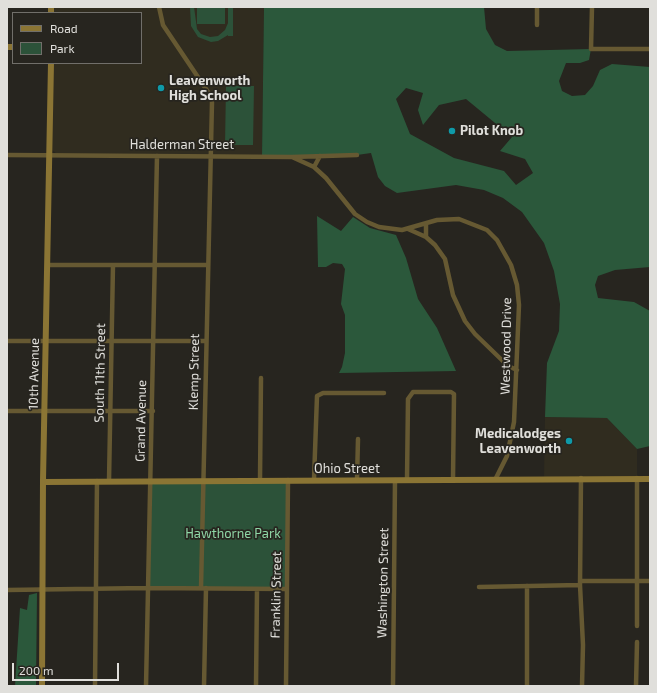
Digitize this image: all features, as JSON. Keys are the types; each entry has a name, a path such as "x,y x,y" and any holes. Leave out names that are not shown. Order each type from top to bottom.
{"street":[{"path":"159,7 163,25 210,95 212,102 211,156"},
{"path":"536,7 537,25"},
{"path":"592,7 591,49 650,49"},
{"name":"10th Avenue","path":"42,686 43,482 51,64"},
{"name":"Halderman Street","path":"7,155 292,157 357,155"},
{"name":"Grand Avenue","path":"146,686 152,481 157,156"},
{"name":"Klemp Street","path":"204,686 203,480 211,156"},
{"path":"314,167 320,156"},
{"name":"Westwood Drive","path":"292,157 314,167 326,178 355,214 366,222 379,227 394,230 408,229 437,220 459,219 487,230 497,240 511,265 518,285 519,306 516,370 517,387 510,442 507,456 496,478"},
{"path":"426,224 426,237"},
{"path":"408,229 426,237 435,245 445,259 452,295 465,322 475,334 508,366 516,370"},
{"path":"47,264 208,265"},
{"name":"South 11th Street","path":"109,481 113,265"},
{"path":"7,342 206,341"},
{"path":"260,480 261,378"},
{"path":"407,480 408,399 413,392 451,392 454,394 453,479"},
{"path":"314,479 316,397 323,393 384,393"},
{"path":"7,411 153,411"},
{"path":"357,480 358,439"},
{"name":"Ohio Street","path":"43,482 314,479 407,480 496,478 650,479"},
{"path":"581,478 580,583 583,645 582,686"},
{"path":"637,478 637,626"},
{"name":"Franklin Street","path":"286,686 288,480"},
{"name":"Washington Street","path":"393,686 395,480"},
{"path":"94,686 97,481"},
{"path":"479,587 650,581"},
{"path":"527,586 527,686"},
{"path":"7,590 96,588 287,589"},
{"path":"256,686 257,589"},
{"path":"636,686 637,642"}],"shaded area":[{"path":"51,7 264,7 262,156 57,154 52,150 52,64 142,64 142,12 51,12"},
{"path":"545,417 607,418 637,449 637,478 544,478"}],"green space":[{"path":"190,7 194,7 197,29 201,34 210,37 218,36 225,30 228,23 228,7 233,7 233,36 228,35 218,41 211,42 198,37 191,26"},
{"path":"197,7 225,7 225,24 197,24"},
{"path":"264,7 484,7 486,29 495,45 507,51 591,49 589,60 580,63 566,63 559,81 562,91 572,96 585,95 593,86 600,70 612,64 650,67 650,267 615,270 598,276 595,285 598,298 634,302 650,311 650,446 637,449 607,418 545,417 547,363 559,331 560,304 554,271 544,243 522,212 503,198 484,190 456,185 397,193 385,186 378,177 371,153 357,155 262,156","holes":["406,88 423,93 418,110 423,125 439,105 466,99 512,137 500,151 525,159 533,173 516,185 504,171 454,158 410,134 396,99"]},
{"path":"226,86 254,86 253,145 225,145"},
{"path":"317,216 341,231 353,217 370,228 396,235 406,258 418,299 437,328 456,371 339,373 345,353 345,315 341,304 345,269 342,264 333,263 326,267 318,267"},
{"name":"Hawthorne Park","path":"288,480 287,589 149,588 152,481"},
{"path":"37,593 36,686 15,686 20,608 27,610 29,595"}],"place":[{"name":"Leavenworth High School","path":"161,88"},
{"name":"Pilot Knob","path":"452,131"},
{"name":"Medicalodges Leavenworth","path":"569,441"}]}
